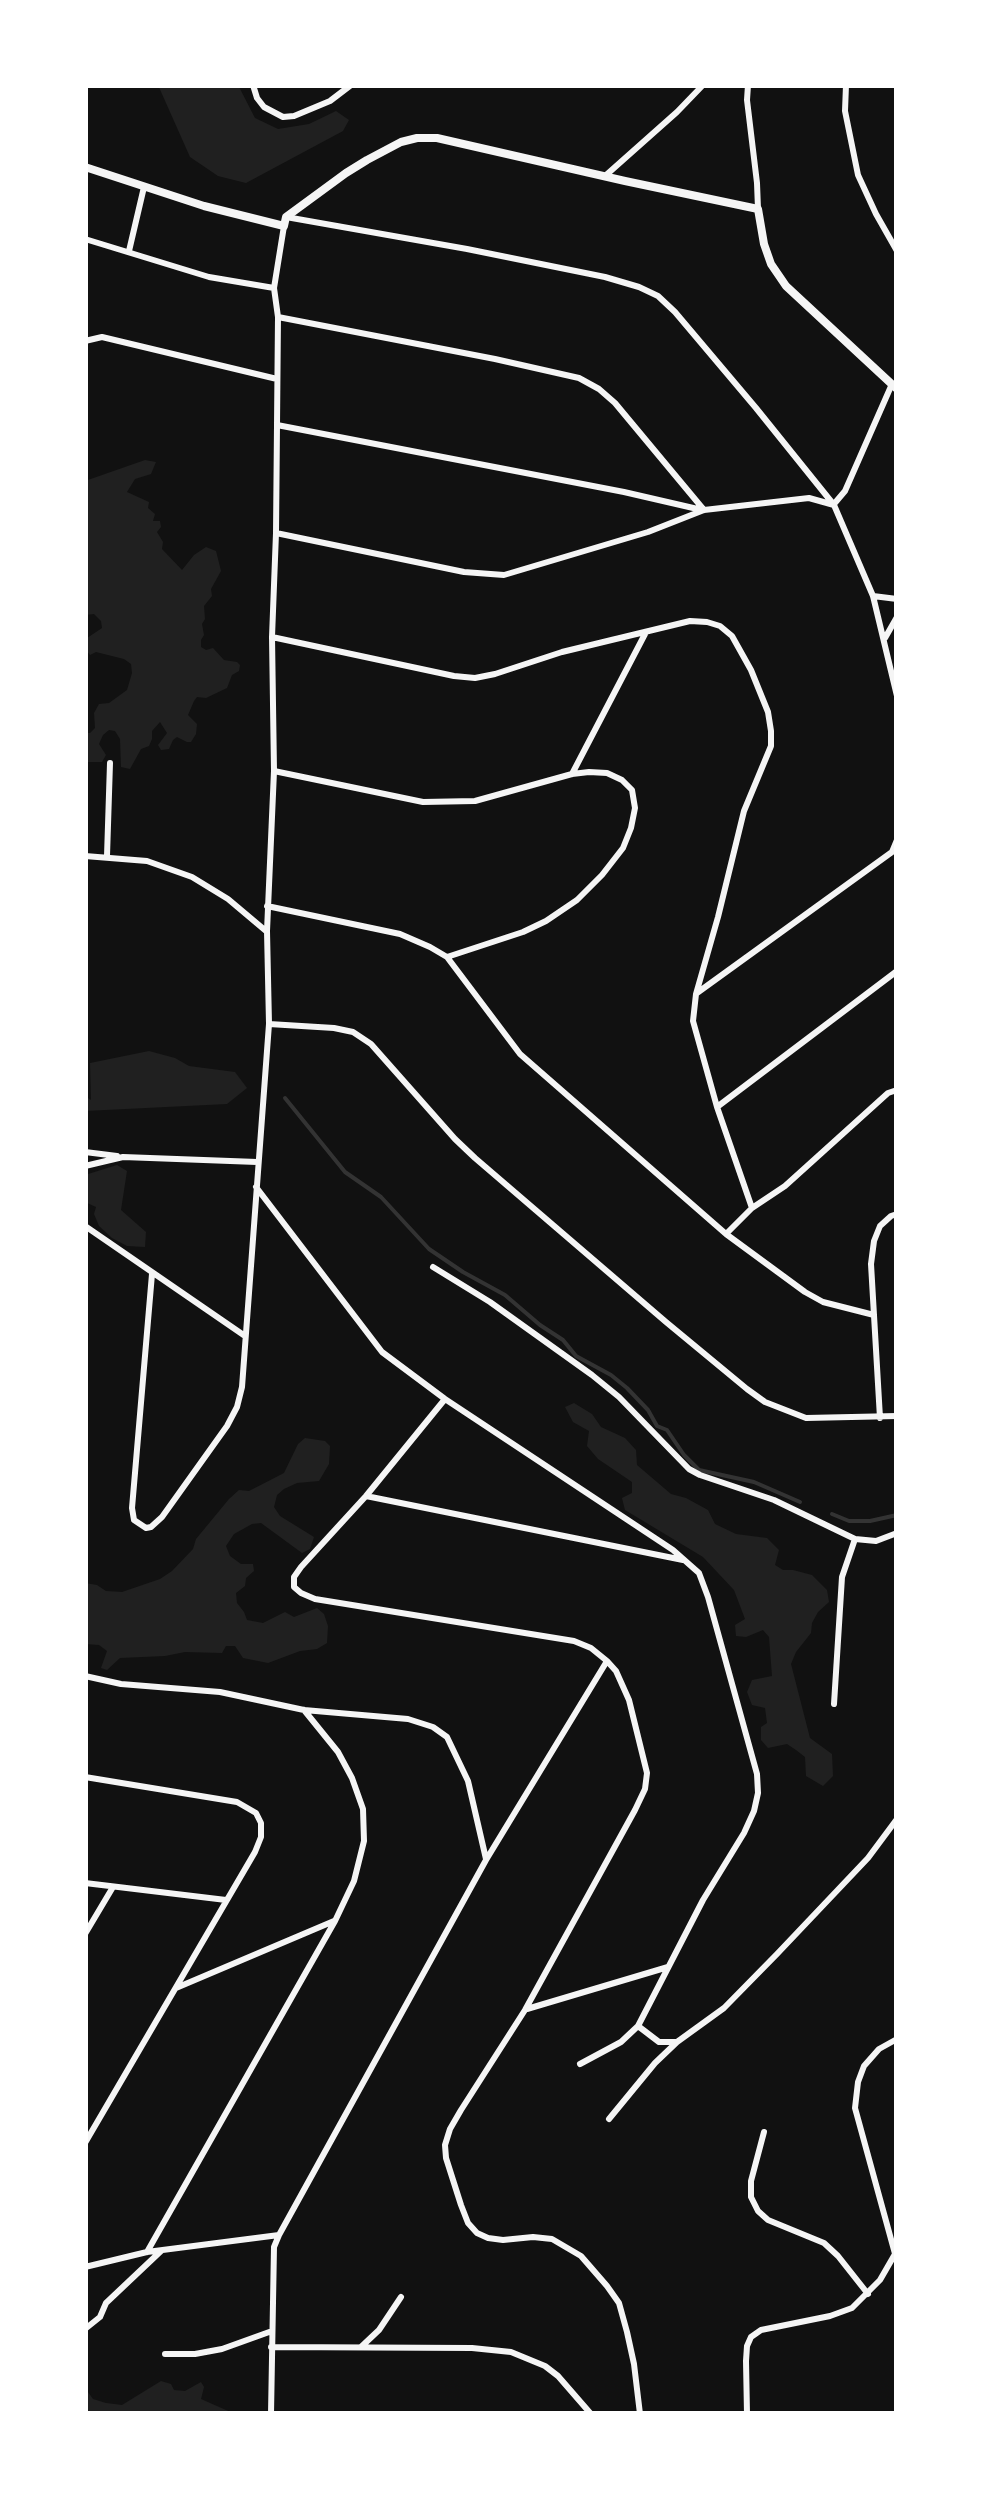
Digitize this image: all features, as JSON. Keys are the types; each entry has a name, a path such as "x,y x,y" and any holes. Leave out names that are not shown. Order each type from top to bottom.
{"street":[{"path":"253,85 264,107 283,117 330,101 351,85"},
{"path":"604,177 703,85"},
{"path":"748,85 758,209 771,264 786,286 895,386 845,491 834,505"},
{"path":"847,88 848,129 858,175 897,251"},
{"path":"152,1274 132,1508 134,1520 146,1528 162,1517 227,1426 242,1388 269,1024 267,932 274,771 272,638 278,379 274,288 285,222 346,173 401,142 417,138 437,138 758,209"},
{"path":"85,168 222,211 466,249 605,277 658,296 745,394 834,505 873,596 897,696"},
{"path":"129,251 144,187"},
{"path":"85,239 209,277 274,288"},
{"path":"278,317 579,378 615,403 704,510"},
{"path":"85,341 102,337 278,379"},
{"path":"277,425 704,510"},
{"path":"276,533 464,572 504,575 648,532 704,510 809,498 834,505"},
{"path":"873,596 897,598"},
{"path":"884,639 897,616"},
{"path":"272,638 475,678 690,621 720,626 732,636 768,712 771,746 744,811 692,1022 752,1208"},
{"path":"572,774 645,632"},
{"path":"107,856 110,762"},
{"path":"274,771 423,802 474,801 572,774 607,773 632,790 635,808 623,848 577,900 523,932 447,957"},
{"path":"696,994 894,855 897,840"},
{"path":"85,856 147,861 192,878 228,899 267,932"},
{"path":"268,906 400,934 447,957 520,1054 726,1234 804,1292 823,1302 874,1315"},
{"path":"717,1106 897,971"},
{"path":"269,1024 334,1028 353,1032 371,1044 475,1158 765,1402 806,1418 897,1416"},
{"path":"726,1234 888,1093 897,1090"},
{"path":"85,1152 257,1162"},
{"path":"85,1166 123,1157"},
{"path":"256,1186 382,1352 445,1399 687,1560 698,1573 708,1597 757,1774 754,1811 638,2026 621,2042 580,2064"},
{"path":"880,1418 872,1264 880,1226 897,1214"},
{"path":"85,1226 246,1336"},
{"path":"434,1267 508,1314 620,1397 690,1469 774,1500 855,1539 876,1541 897,1533"},
{"path":"445,1399 366,1496 301,1566 294,1577 294,1587 315,1599 574,1641 608,1661 629,1700 647,1772 636,1810 526,2010 450,2128 445,2144 468,2223 477,2233 502,2240 552,2239 581,2256 607,2286 618,2303 627,2332 640,2414"},
{"path":"366,1496 687,1560"},
{"path":"834,1704 842,1577 855,1539"},
{"path":"271,2414 274,2247 279,2235 486,1860 608,1661"},
{"path":"85,1676 121,1684 220,1692 304,1710 408,1719 433,1727 447,1737 468,1781 486,1860"},
{"path":"148,2252 354,1881 364,1841 363,1809 338,1752 304,1710"},
{"path":"85,1777 237,1802 256,1812 261,1824 255,1852 85,2143"},
{"path":"609,2119 677,2042 724,2008 777,1954 868,1858 897,1819"},
{"path":"85,1883 226,1900"},
{"path":"85,1934 113,1887"},
{"path":"174,1989 335,1921"},
{"path":"526,2010 668,1967"},
{"path":"638,2026 659,2042 677,2042"},
{"path":"747,2414 746,2361 752,2337 761,2330 852,2308 896,2258 855,2108 864,2066 879,2049 897,2039"},
{"path":"764,2132 751,2181 758,2211 768,2220 824,2244 868,2294"},
{"path":"85,2267 148,2252 279,2235"},
{"path":"85,2329 100,2317 106,2303 162,2250"},
{"path":"360,2348 379,2330 400,2297"},
{"path":"165,2354 222,2349 272,2331"},
{"path":"272,2347 472,2348 511,2352 558,2376 591,2414"}],"shaded area":[{"path":"158,85 238,85 255,118 278,129 309,124 336,111 349,120 343,131 246,183 218,176 190,157"},
{"path":"145,460 156,462 151,474 135,479 127,492 149,502 148,508 155,514 153,521 160,521 157,532 162,549 182,570 206,547 216,551 221,571 204,606 201,647 213,648 224,660 240,665 227,688 194,701 188,715 197,724 191,742 177,737 169,749 161,750 158,745 167,733 160,722 152,731 149,746 141,749 130,769 121,767 120,739 115,731 109,730 99,744 106,755 102,762 85,762 85,733 95,728 94,713 99,704 109,703 127,690 132,673 131,664 124,659 96,652 90,655 85,649 87,638 102,628 94,614 85,615 85,481"},
{"path":"149,1051 189,1066 235,1072 247,1088 227,1104 85,1111 85,1096 91,1100 90,1063"},
{"path":"117,1165 127,1171 121,1210 146,1232 145,1247 127,1246 112,1238 99,1226 94,1214 96,1207 85,1202 85,1175"},
{"path":"574,1403 592,1414 601,1427 625,1438 636,1450 637,1465 671,1494 708,1510 715,1524 736,1534 767,1538 779,1550 775,1565 812,1575 827,1590 829,1602 818,1612 811,1633 791,1664 810,1738 832,1754 833,1776 823,1786 806,1776 805,1757 796,1750 787,1744 768,1748 761,1740 761,1727 767,1723 765,1708 752,1705 747,1692 752,1680 772,1676 769,1637 763,1630 746,1637 736,1636 735,1625 745,1619 734,1590 703,1557 625,1510 622,1498 632,1493 632,1482 598,1459 587,1446 589,1431 573,1422 565,1407"},
{"path":"305,1438 325,1441 330,1446 329,1464 319,1481 284,1489 277,1495 274,1507 280,1516 314,1537 310,1549 302,1553 261,1523 234,1534 226,1546 230,1556 241,1564 253,1564 254,1571 236,1593 247,1620 263,1623 285,1612 294,1617 317,1608 328,1626 327,1643 268,1663 243,1658 235,1646 226,1646 222,1653 120,1658 107,1670 101,1668 107,1651 99,1645 85,1644 85,1583 122,1592 160,1579 193,1549 196,1539 239,1490 249,1491 284,1473"},
{"path":"161,2381 171,2384 174,2390 185,2391 201,2382 201,2399 235,2414 85,2414 85,2391 93,2399 122,2405"}],"waterway":[{"path":"285,1098 345,1172 381,1197 429,1249 505,1295 563,1340 576,1356 627,1388 699,1470 754,1482 800,1502"},
{"path":"832,1514 849,1521 897,1515"}]}
